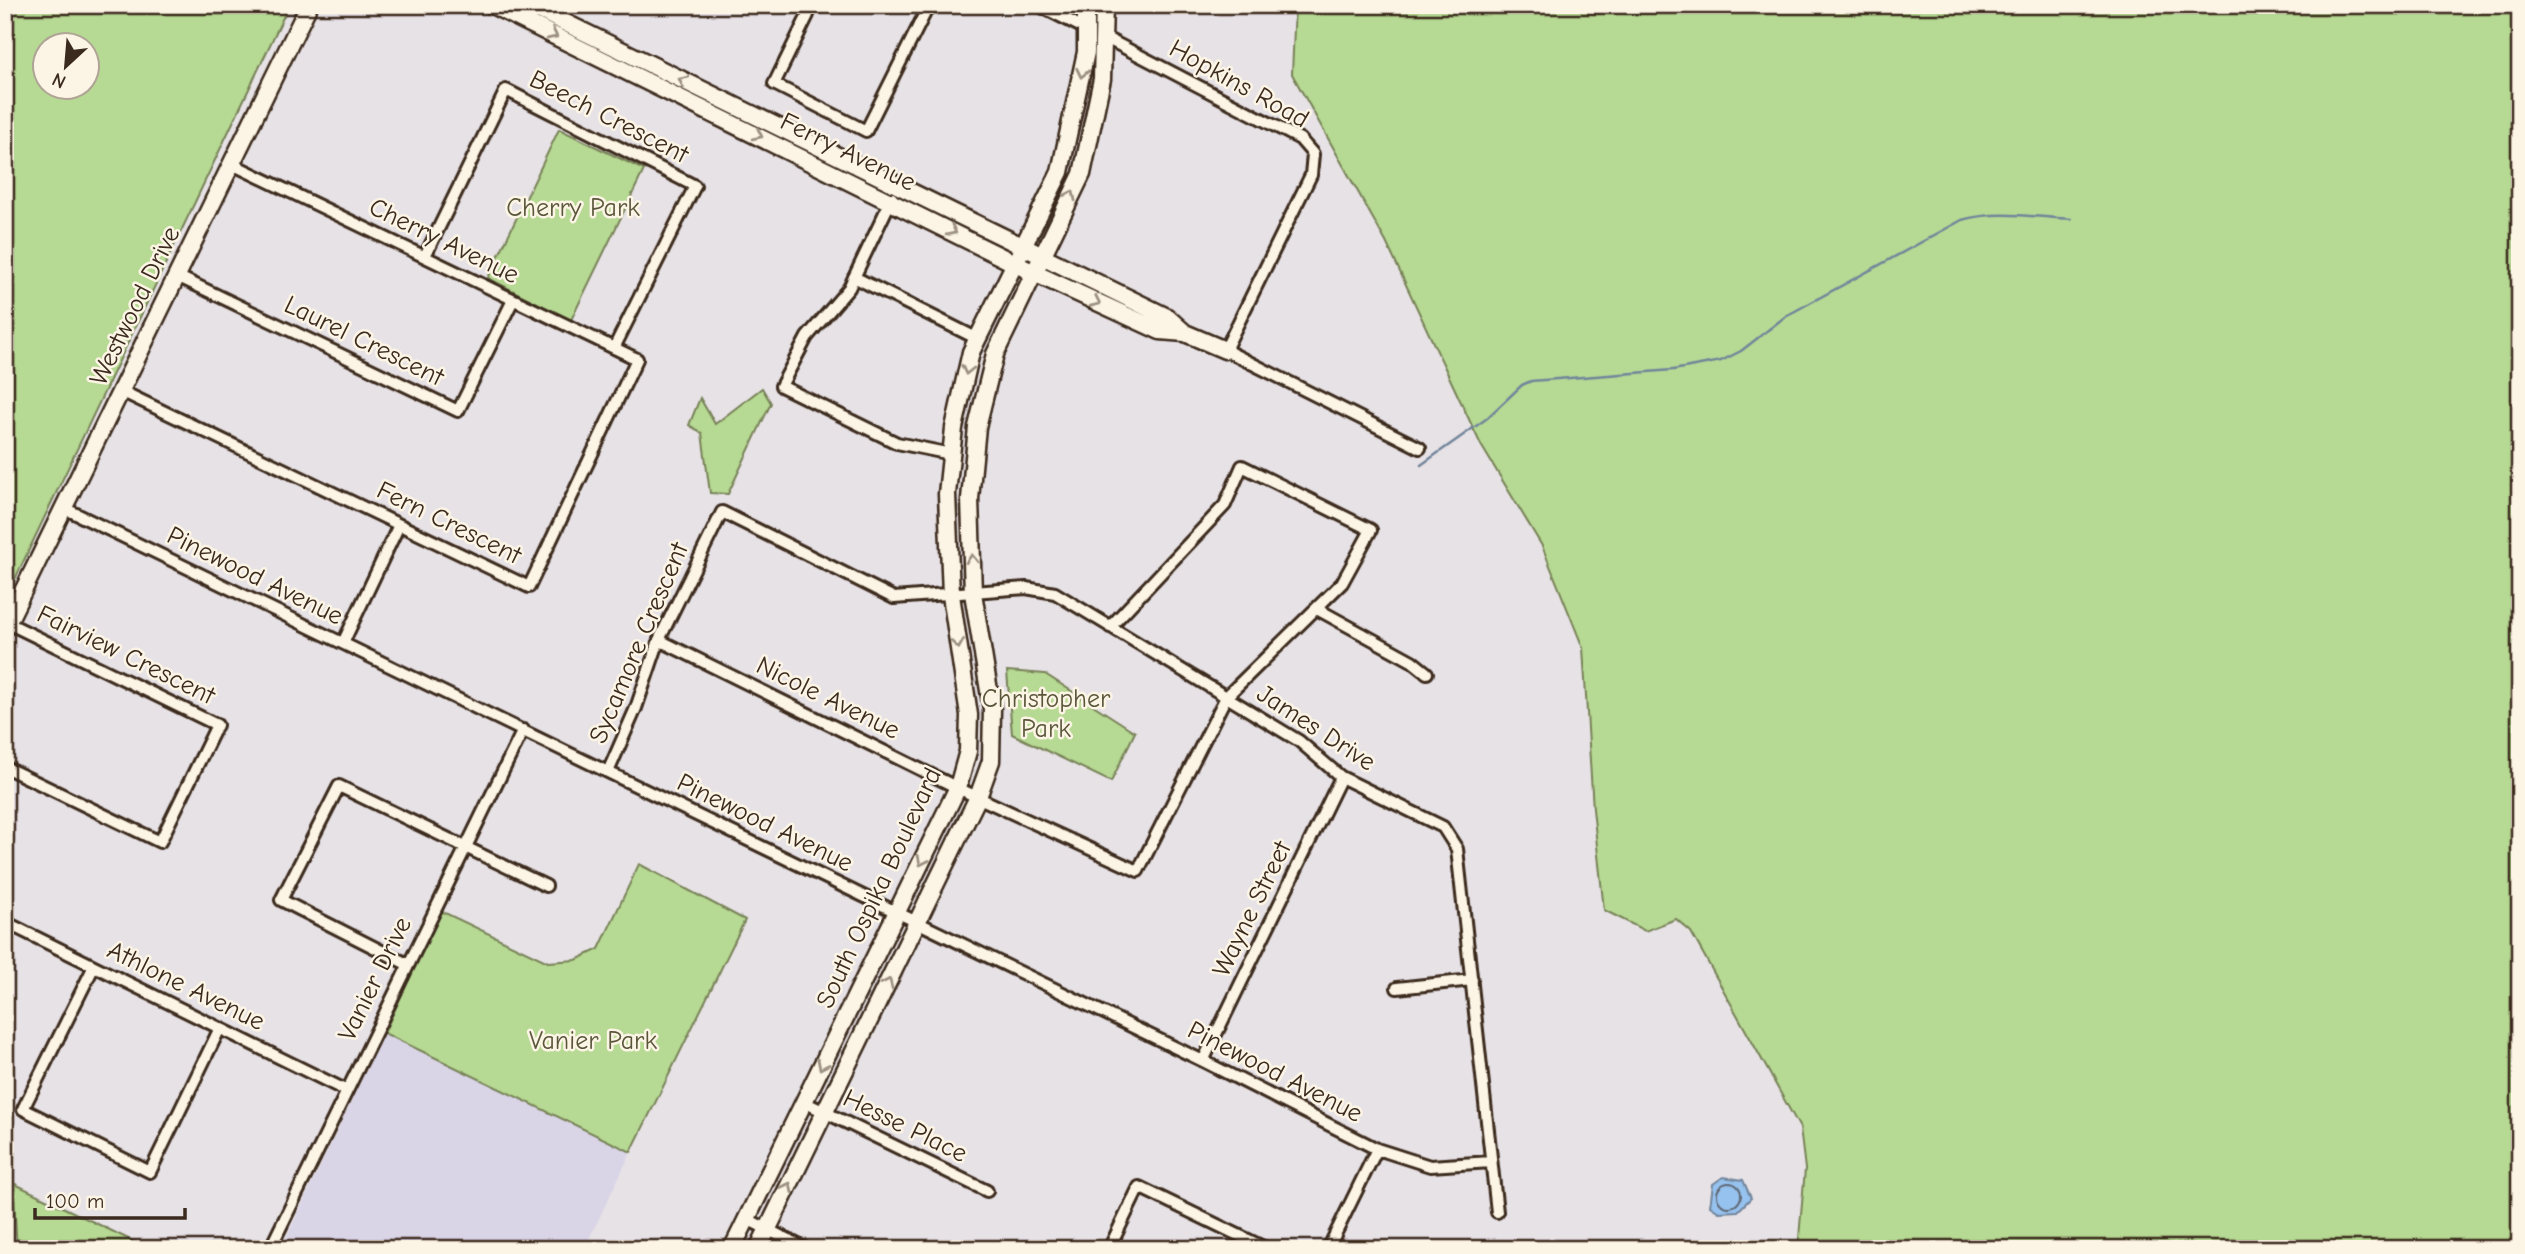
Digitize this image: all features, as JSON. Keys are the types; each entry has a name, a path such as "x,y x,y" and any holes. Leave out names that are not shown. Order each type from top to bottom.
{"main road":[{"name":"Westwood Drive","path":"7,625 309,5"},
{"name":"Ferry Avenue","path":"492,5 895,193 1023,247 1167,317 1185,333"},
{"name":"Ferry Avenue","path":"529,5 895,193 1034,273 1160,331 1185,333 1225,350"},
{"name":"South Ospika Boulevard","path":"732,1249 958,788 968,751 969,715 951,595 947,494 951,454 968,365 978,339 1060,172 1086,52 1086,5"},
{"name":"South Ospika Boulevard","path":"758,1249 978,797 991,761 992,709 973,593 970,499 976,427 995,354 1082,174 1102,79 1104,5"}],"street":[{"name":"Ferry Avenue","path":"808,15 774,84 866,131 929,5"},
{"path":"1038,5 1086,29"},
{"name":"Hopkins Road","path":"1104,37 1300,139 1313,154 1311,175 1225,350"},
{"name":"Beech Crescent","path":"425,257 506,90 695,186 614,348"},
{"name":"Cherry Avenue","path":"232,164 637,359"},
{"path":"895,193 849,288 807,337 780,386 897,443 951,454"},
{"name":"Laurel Crescent","path":"177,276 458,411 513,300"},
{"path":"854,277 978,339"},
{"name":"Ferry Avenue","path":"1225,350 1420,448"},
{"name":"Fern Crescent","path":"121,391 528,587 637,359"},
{"path":"1110,627 1225,505 1242,466 1371,530 1342,583 1226,697"},
{"name":"Pinewood Avenue","path":"64,508 1203,1060 1377,1149 1430,1166 1491,1161"},
{"name":"Sycamore Crescent","path":"608,772 636,708 659,640 722,512 894,598 973,593"},
{"path":"342,643 399,525"},
{"name":"James Drive","path":"973,593 1027,588 1055,593 1299,741 1342,776 1443,827 1457,849 1497,1212"},
{"path":"1317,609 1412,661 1427,673"},
{"name":"Fairview Crescent","path":"5,767 160,842 217,725 7,625"},
{"name":"Nicole Avenue","path":"659,640 958,788 1138,871 1226,697"},
{"name":"Vanier Drive","path":"270,1249 523,730"},
{"name":"Wayne Street","path":"1203,1060 1342,776"},
{"path":"407,964 281,900 339,786 546,886"},
{"name":"Athlone Avenue","path":"5,922 346,1091"},
{"path":"94,966 23,1109 150,1172 220,1028"},
{"path":"1397,988 1472,980"},
{"name":"Hesse Place","path":"804,1102 987,1191"},
{"path":"1328,1249 1377,1149"},
{"path":"1109,1249 1139,1187 1267,1249"},
{"path":"747,1219 806,1249"}],"shaded area":[{"path":"384,1033 631,1152 584,1249 281,1249"}],"green space":[{"path":"5,5 289,5 5,600"},
{"path":"1295,5 2520,5 2520,1249 1798,1249 1805,1169 1800,1128 1691,932 1676,919 1645,931 1604,910 1593,809 1583,648 1542,546 1481,445 1386,242 1292,74"},
{"name":"Cherry Park","path":"559,129 644,170 571,320 488,278"},
{"path":"762,388 771,403 728,494 710,493 702,433 689,425 700,398 715,424"},
{"name":"Christopher Park","path":"1007,671 1045,674 1135,732 1111,782 1012,734"},
{"name":"Vanier Park","path":"639,864 745,920 631,1152 384,1033 441,911 548,962 576,960 599,949"},
{"path":"13,1183 149,1249 17,1249"}],"water":[{"path":"1723,1177 1743,1180 1751,1198 1738,1211 1719,1212 1710,1206 1713,1184"}],"waterway":[{"path":"1421,465 1486,419 1522,385 1531,381 1673,370 1721,361 1741,351 1786,316 1962,220 1989,215 2071,219"}]}
